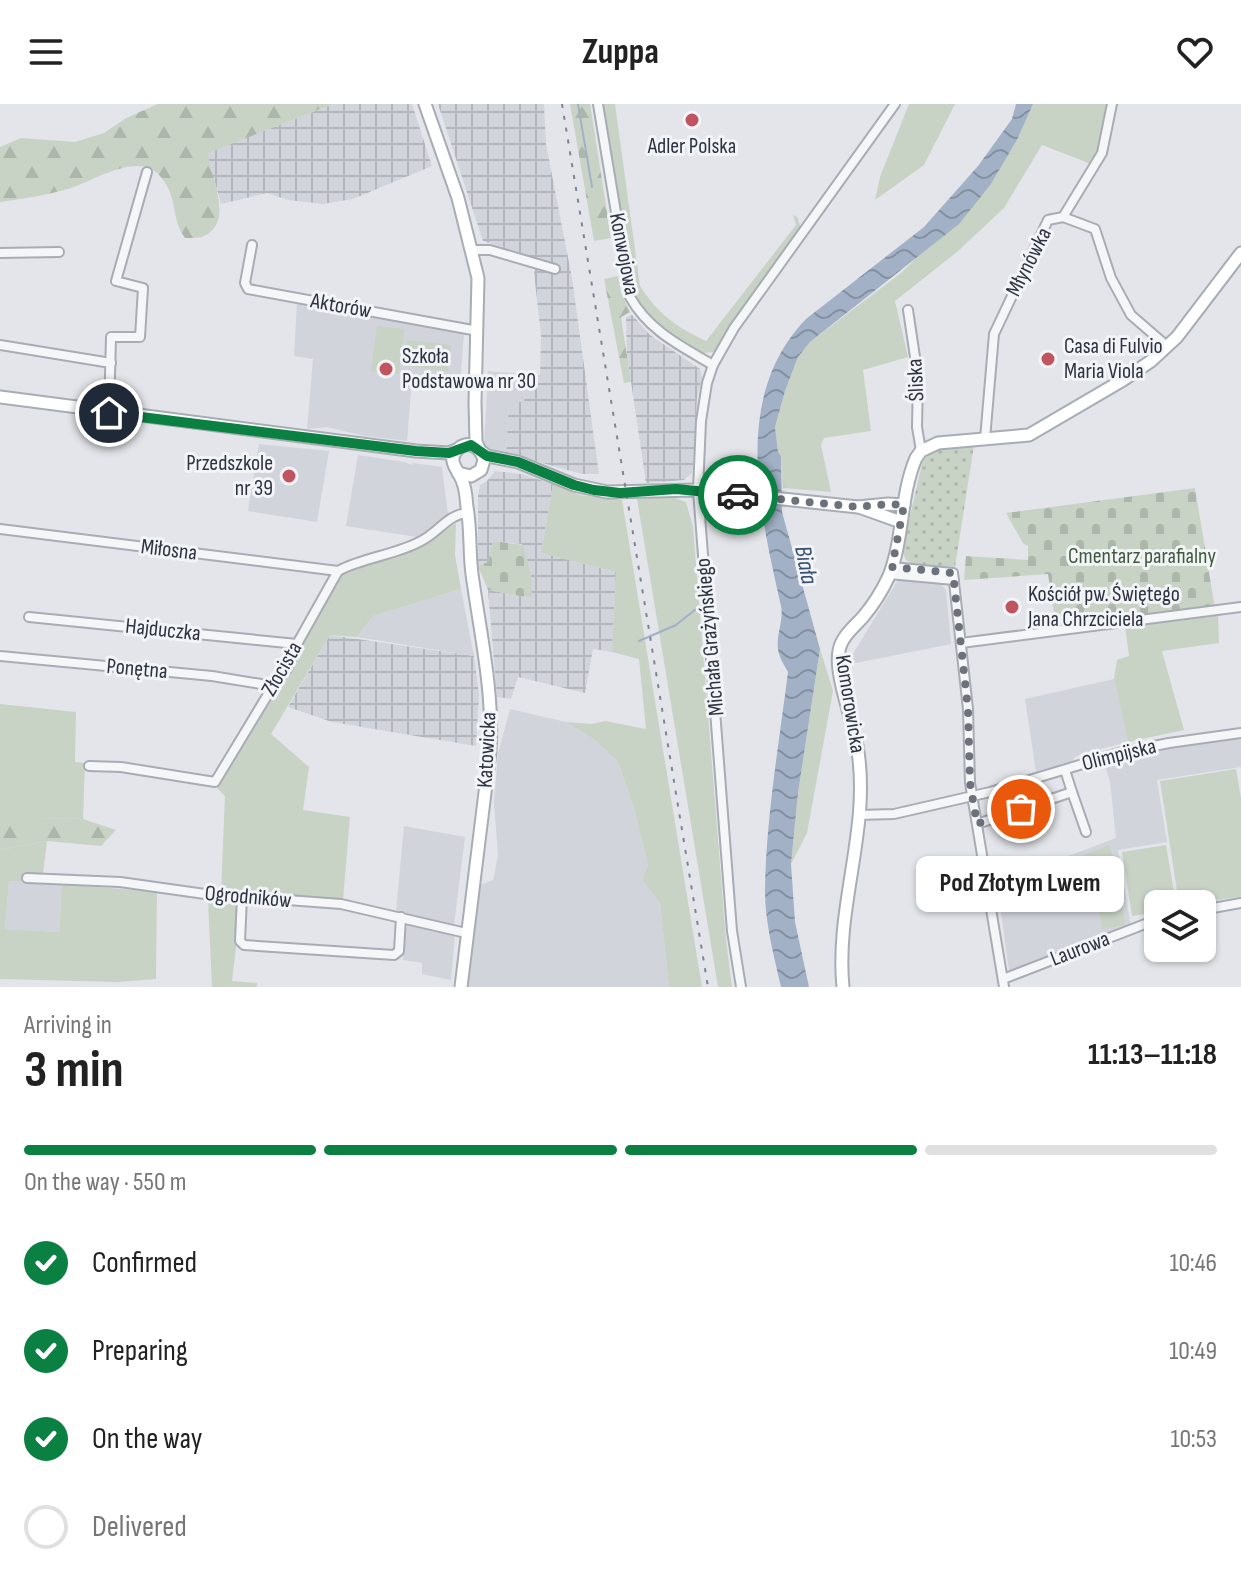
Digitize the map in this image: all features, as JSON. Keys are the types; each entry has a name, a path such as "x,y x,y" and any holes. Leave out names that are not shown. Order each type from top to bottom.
{"street":[{"path":"425,104 458,198 478,278 476,442 484,460 479,472"},
{"name":"Konwojowa","path":"598,104 630,297 639,313 656,330 713,365"},
{"name":"Michała Grażyńskiego","path":"741,987 732,931 698,490 703,400 713,365 743,316 895,104"},
{"name":"Młynówka","path":"985,439 994,334 1048,220 1063,217 1102,153 1112,104"},
{"path":"109,413 111,337 140,337 143,288 116,281 147,172"},
{"path":"1063,217 1095,229 1111,278 1131,315 1168,347"},
{"name":"Aktorów","path":"252,245 245,283 248,289 478,331"},
{"path":"472,250 490,250 555,269"},
{"path":"0,253 59,252"},
{"path":"921,451 938,443 1015,437 1040,430 1123,380 1168,347 1241,253"},
{"name":"Śliska","path":"908,310 918,377 917,427 921,451"},
{"path":"0,345 111,363"},
{"path":"0,397 416,451 449,453 471,445 574,485 607,492 698,490 858,507 904,505"},
{"path":"456,469 475,402"},
{"path":"416,451 466,476 496,465 527,467"},
{"name":"Komorowicka","path":"843,987 842,934 860,779 859,752 840,671 839,650 847,634 873,604 890,571 914,464 921,451"},
{"name":"Katowicka","path":"456,469 463,480 468,513 491,721 490,752 461,987"},
{"name":"Katowicka","path":"468,513 473,480 479,472"},
{"path":"858,507 901,522"},
{"path":"338,571 415,545 431,536 453,515 468,513"},
{"name":"Miłosna","path":"0,529 338,571"},
{"name":"Złocista","path":"89,766 121,767 215,782 273,686 287,669 297,644 338,571"},
{"path":"890,571 953,577 968,709 972,796 1003,983"},
{"path":"961,643 1241,607"},
{"name":"Hajduczka","path":"29,617 297,644"},
{"name":"Ponętna","path":"0,656 212,676 273,686"},
{"name":"Olimpijska","path":"858,815 885,815 972,796 1149,746 1241,733"},
{"path":"1065,770 1086,832"},
{"path":"977,824 1072,792"},
{"name":"Ogrodników","path":"27,878 120,882 205,894 341,904 466,933"},
{"path":"242,897 240,941 244,945 394,955 399,951 401,917"},
{"path":"1216,907 1241,903"},
{"name":"Laurowa","path":"1003,983 1144,925"}],"shaded area":[{"path":"333,104 412,104 432,166 353,199 323,204 288,200 267,193 221,204 207,153"},
{"path":"438,104 544,104 546,144 572,278 599,474 582,474 506,453 509,402 524,402 526,374 540,375 541,335 534,273 539,259 483,241"},
{"name":"Szkoła Podstawowa nr 30","path":"297,302 464,333 460,385 412,380 407,441 327,427 307,429 313,359 294,356"},
{"path":"632,315 650,335 700,369 702,377 697,398 692,473 684,480 646,483 627,355 626,317"},
{"path":"488,371 526,374 524,403 509,403 506,453 491,451 484,446"},
{"name":"Przedszkole nr 39","path":"259,444 329,451 317,522 248,511"},
{"path":"358,455 442,467 449,522 423,538 346,526"},
{"path":"495,471 521,474 553,484 541,553 616,572 612,652 593,649 585,693 518,677 511,699 497,697 488,590 531,598 531,573 522,544 493,541 488,562 478,566 478,495 480,485"},
{"path":"898,580 940,583 946,590 951,644 846,665"},
{"path":"461,589 474,656 357,637 373,616"},
{"path":"330,635 474,656 479,695 476,746 332,722 288,707"},
{"path":"1114,679 1128,742 1084,753 1072,761 1036,772 1025,699"},
{"path":"510,709 566,722 595,740 618,762 648,865 642,880 660,903 669,987 468,987 478,886 493,880 498,855 494,803 498,754"},
{"path":"1241,737 1241,767 1157,780 1167,842 1118,850 1131,927 1009,971 997,883 1116,838 1110,782 1104,762 1210,739"},
{"path":"404,826 465,837 454,925 396,911"},
{"path":"9,881 62,884 59,932 5,929"},
{"path":"404,923 455,935 451,980 422,974 422,963 403,960"}],"green space":[{"path":"158,104 333,104 208,153 219,210 213,229 202,237 185,238 177,223 166,184 151,169 140,166 115,170 60,191 0,202 0,147 21,138 75,142 104,133 126,118"},
{"path":"570,104 590,104 611,238 594,241"},
{"path":"602,104 615,104 640,286 668,319 685,330 706,341 796,225 793,215 797,217 801,228 715,352 703,353 671,335 644,313 636,299 628,271"},
{"path":"909,104 955,104 924,165 875,200 880,177"},
{"path":"1033,104 1108,104 1099,150 1091,164 1042,145 1004,208 957,252 895,301 908,357 863,370 871,431 824,438 821,445 831,492 783,488 775,427 798,357 810,342 901,273 991,184 1017,140"},
{"path":"618,276 621,293 630,312 621,317 631,382 624,383 604,279"},
{"path":"377,326 404,329 399,374 371,371"},
{"path":"407,340 451,345 448,371 404,366"},
{"path":"974,445 955,567 913,564 906,560 902,550 923,460 940,449"},
{"path":"553,484 580,495 622,500 702,987 669,987 660,903 642,880 648,865 618,762 595,740 566,722 592,724 605,721 646,729 639,659 612,652 616,572 541,553"},
{"name":"Cmentarz parafialny","path":"1195,488 1215,609 1056,628 1048,574 964,580 966,556 1028,560 1028,546 1023,543 1006,513"},
{"path":"669,496 686,502 693,527 732,987 718,987 637,499"},
{"path":"456,523 455,555 461,589 373,616 357,637 330,635 271,734 309,767 303,810 350,817 343,900 221,891 225,796 214,785 221,783 293,669 302,645 339,577 417,548"},
{"path":"493,541 523,545 531,573 532,598 488,590 478,566 488,562"},
{"path":"1218,613 1219,643 1162,651 1184,730 1128,742 1114,679 1117,660 1129,656 1125,626"},
{"path":"820,649 833,691 807,833 791,864 798,793"},
{"path":"0,704 76,712 75,762 85,763 83,819 41,818 0,828"},
{"path":"1236,769 1241,798 1241,897 1216,900 1216,890 1177,890 1160,781"},
{"path":"41,818 83,819 116,830 101,846 47,841 0,850 0,828 10,822"},
{"path":"47,841 43,874 24,874 24,882 9,881 5,929 59,932 62,884 157,892 156,979 118,982 0,979 0,850"},
{"path":"1109,845 1117,866 1077,881 1070,861"},
{"path":"1166,845 1174,890 1144,890 1144,914 1132,916 1122,852"},
{"path":"1118,877 1125,925 1102,929 1094,881"},
{"path":"208,900 237,901 232,981 257,983 257,987 212,987"}],"water":[{"path":"1016,104 1033,104 1017,140 991,184 959,224 810,342 798,357 775,427 781,456 782,512 820,649 798,793 791,864 795,922 809,987 781,987 765,903 770,808 788,672 778,649 782,611 760,494 760,419 768,384 783,350 806,319 924,227 978,166 1012,119"}],"waterway":[{"path":"578,104 592,187"},
{"path":"639,641 676,625 696,609"}],"railway":[{"path":"562,104 708,987"}],"way so far":[{"path":"738,495 858,507 904,505 892,567 953,573 968,709 970,783 977,824 1021,809"}],"place":[{"name":"Adler Polska","path":"692,120"},
{"name":"Casa di Fulvio Maria Viola","path":"1048,359"},
{"name":"Szkoła Podstawowa nr 30","path":"386,369"},
{"name":"Przedszkole nr 39","path":"289,476"},
{"name":"Kościół pw. Świętego Jana Chrzciciela","path":"1012,607"},
{"name":"Pod Złotym Lwem","path":"1021,809"}],"route":[{"path":"109,413 416,451 449,453 471,445 487,456 518,462 594,490 620,493 676,489 738,495"}],"water label":[{"name":"Biała","path":"806,565"}]}
